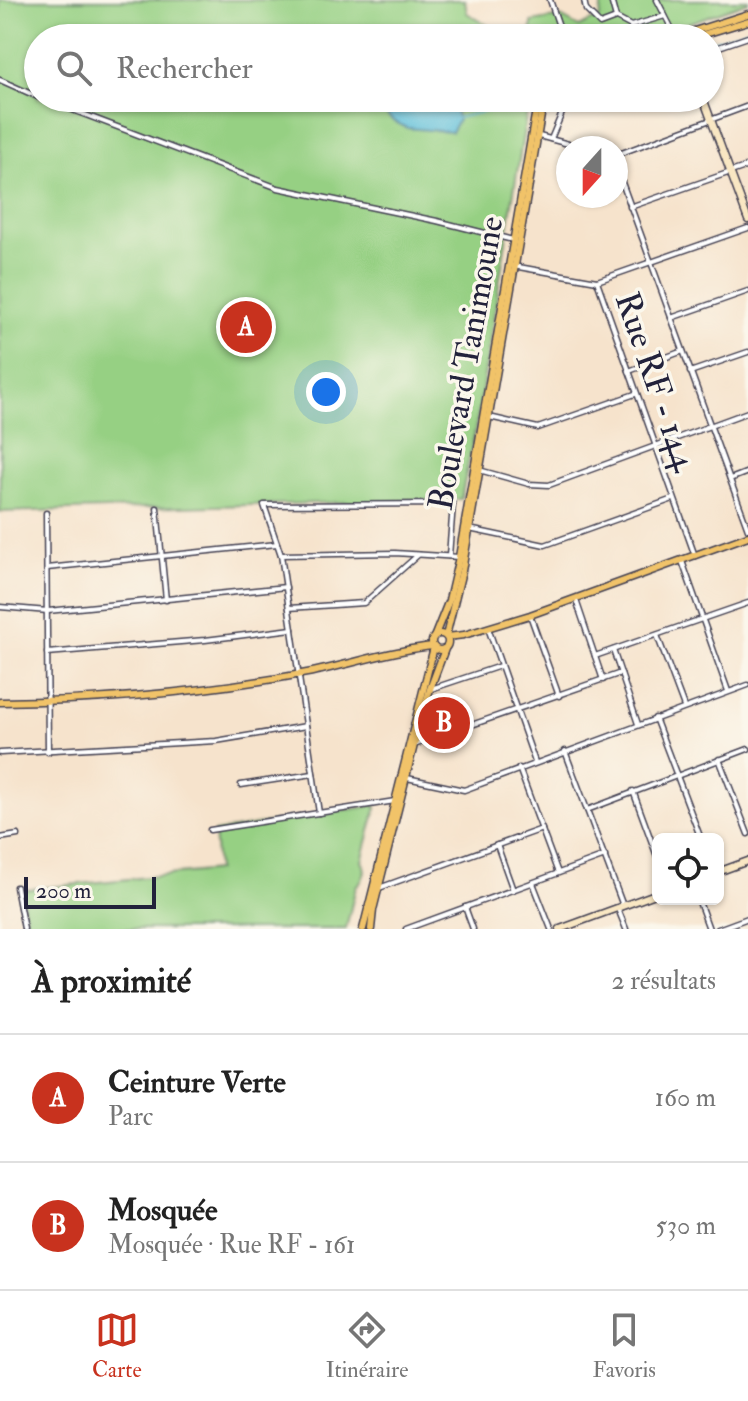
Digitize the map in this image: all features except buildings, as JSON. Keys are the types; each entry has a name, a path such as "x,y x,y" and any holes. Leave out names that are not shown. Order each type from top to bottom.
{"main road":[{"path":"718,24 748,14"},
{"path":"724,28 748,21"},
{"name":"Boulevard Tanimoune","path":"516,241 536,112"},
{"name":"Boulevard Tanimoune","path":"434,636 449,600 459,557 510,266 541,112"},
{"name":"Boulevard Tanimoune","path":"446,636 461,580 510,266"},
{"path":"418,647 434,636 464,635 576,600 748,536"},
{"path":"0,702 141,695 299,674 418,647 446,647 464,635"},
{"path":"363,929 429,671 434,636"},
{"path":"371,929 405,777 430,689 446,647 446,636"},
{"path":"418,647 427,655 429,671"}],"street":[{"path":"550,0 558,24"},
{"path":"584,0 584,7 595,22 601,24"},
{"path":"611,0 616,18"},
{"path":"657,0 669,24"},
{"path":"640,24 665,16"},
{"path":"606,24 616,18"},
{"path":"616,18 630,24"},
{"path":"724,45 748,37"},
{"path":"0,80 24,90"},
{"path":"628,150 748,106"},
{"path":"79,112 278,188 516,241"},
{"path":"551,139 563,112"},
{"path":"709,112 748,220"},
{"path":"537,135 556,140"},
{"path":"630,207 748,166"},
{"path":"628,201 748,529"},
{"name":"Rue RF - 144","path":"695,556 597,281 748,228"},
{"path":"510,266 597,281"},
{"path":"671,319 748,291"},
{"path":"628,371 683,351"},
{"path":"690,372 748,352"},
{"path":"488,417 538,428 635,394"},
{"path":"479,470 529,484 549,485 748,412"},
{"path":"730,479 748,472"},
{"path":"469,529 545,545 673,499"},
{"path":"319,813 281,555 264,505 453,504 449,556"},
{"path":"157,508 166,600"},
{"path":"46,513 48,752"},
{"path":"47,568 277,544"},
{"path":"281,555 395,553 459,557"},
{"path":"289,608 364,603 418,555"},
{"path":"682,561 728,691"},
{"path":"0,607 48,611 286,587"},
{"path":"576,600 603,680"},
{"path":"595,656 748,603"},
{"path":"530,615 559,696"},
{"path":"488,628 535,762"},
{"path":"47,653 205,640 292,629"},
{"path":"657,635 684,707"},
{"path":"612,650 638,724"},
{"path":"430,689 500,666"},
{"path":"414,745 621,673"},
{"path":"405,777 460,790 748,685"},
{"path":"655,718 699,833"},
{"path":"0,753 216,741 306,726"},
{"path":"587,810 748,749"},
{"path":"565,751 605,856 626,929"},
{"path":"719,759 748,834"},
{"path":"519,768 558,873"},
{"path":"241,785 313,774"},
{"path":"633,791 652,843"},
{"path":"210,830 395,801"},
{"path":"738,807 748,803"},
{"path":"378,888 542,829"},
{"path":"0,838 18,835"},
{"path":"497,845 513,890"},
{"path":"406,929 605,856"},
{"path":"724,870 748,861"},
{"path":"533,882 551,929"},
{"path":"16,887 24,929"},
{"path":"564,928 652,895"},
{"path":"700,905 709,929"},
{"path":"465,907 473,929"},
{"path":"718,929 748,918"}],"green space":[{"path":"0,0 465,0 467,13 485,24 24,24 24,112 528,112 461,499 0,512"},
{"path":"602,0 748,0 686,24 585,24 600,17"},
{"path":"561,17 574,24 532,24 532,22"},
{"path":"377,805 362,861 364,875 356,886 346,929 28,929 21,890 217,870 214,832"}],"water":[{"path":"383,112 455,112 458,120 451,132 407,128"}],"waterway":[{"path":"724,37 748,29"},
{"path":"457,118 482,112"}],"place":[{"name":"Ceinture Verte","path":"246,327"},
{"name":"Mosquée","path":"444,723"}]}
